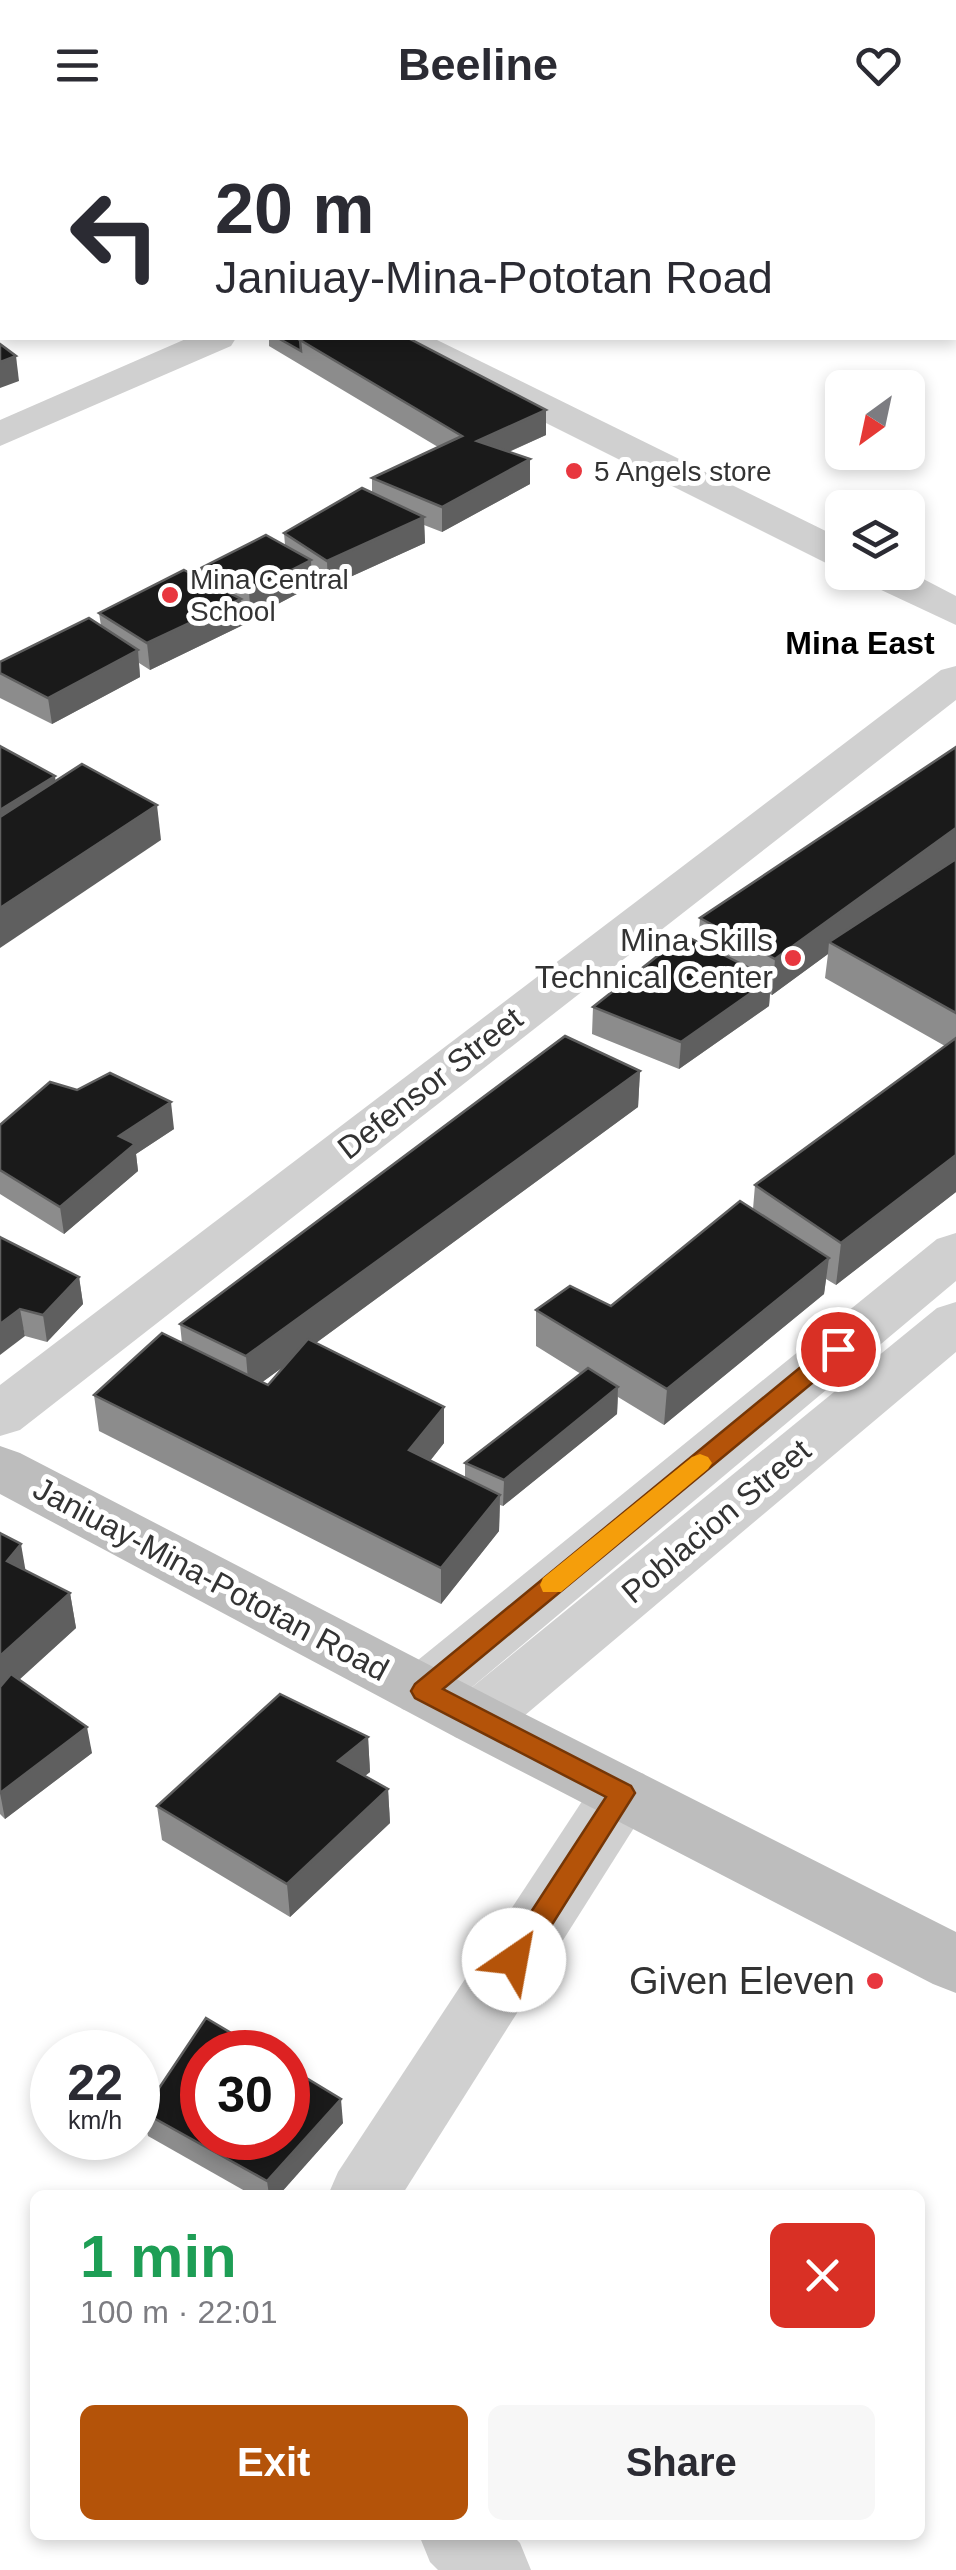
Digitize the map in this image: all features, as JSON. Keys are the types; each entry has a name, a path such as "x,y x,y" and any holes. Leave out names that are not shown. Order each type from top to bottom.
{"main road":[{"name":"Janiuay-Mina-Pototan Road","path":"0,1468 476,1719 956,1964"}],"street":[{"path":"0,434 213,340"},
{"path":"409,340 825,547"},
{"path":"913,590 956,612"},
{"name":"Defensor Street","path":"0,1415 956,679"},
{"name":"Poblacion Street","path":"424,1691 956,1252"},
{"name":"Poblacion Street","path":"476,1719 956,1322"},
{"path":"366,2190 622,1793"},
{"path":"461,2540 494,2570"}],"building":[{"path":"282,340 300,340 301,351"},
{"path":"300,340 412,340 546,410 477,441 530,459 442,507 372,478 462,436"},
{"path":"0,344 16,356 0,362"},
{"path":"362,488 424,517 327,561 284,533"},
{"path":"266,535 311,560 249,592 201,568"},
{"path":"184,570 241,599 147,643 99,613"},
{"path":"89,618 138,650 48,698 0,673 0,662"},
{"path":"0,746 55,776 0,810"},
{"path":"956,747 956,828 775,959 700,918"},
{"path":"82,764 157,805 0,908 0,817"},
{"path":"956,859 956,1013 829,942"},
{"path":"684,935 771,979 681,1042 593,1007"},
{"path":"565,1036 640,1071 246,1356 180,1324"},
{"path":"956,1038 956,1155 841,1243 755,1185"},
{"path":"110,1073 171,1102 119,1136 135,1144 60,1207 0,1170 0,1125 50,1082 77,1090"},
{"path":"740,1201 829,1258 667,1389 536,1310 570,1286 611,1306"},
{"path":"0,1237 79,1277 43,1315 20,1309 0,1324"},
{"path":"162,1333 268,1385 308,1339 444,1407 409,1450 500,1495 441,1568 94,1395"},
{"path":"588,1368 618,1387 504,1480 465,1463"},
{"path":"0,1533 21,1544 7,1561 70,1593 0,1656"},
{"path":"11,1674 87,1727 0,1793 0,1687"},
{"path":"280,1694 368,1737 338,1761 388,1789 287,1884 157,1806"},
{"path":"206,2018 226,2030 198,2030"},
{"path":"180,2057 180,2133 160,2121 160,2087"},
{"path":"310,2080 341,2099 310,2133"},
{"path":"229,2160 286,2160 267,2181"}],"slow traffic":[{"path":"552,1585 700,1463"}],"place":[{"name":"5 Angels store","path":"574,471"},
{"name":"Mina Central School","path":"170,595"},
{"name":"Mina Skills Technical Center","path":"793,958"},
{"name":"Given Eleven","path":"875,1981"}],"district":[{"name":"Mina East","path":"860,643"}],"route":[{"path":"514,1960 622,1793 424,1691 838,1349"}]}
